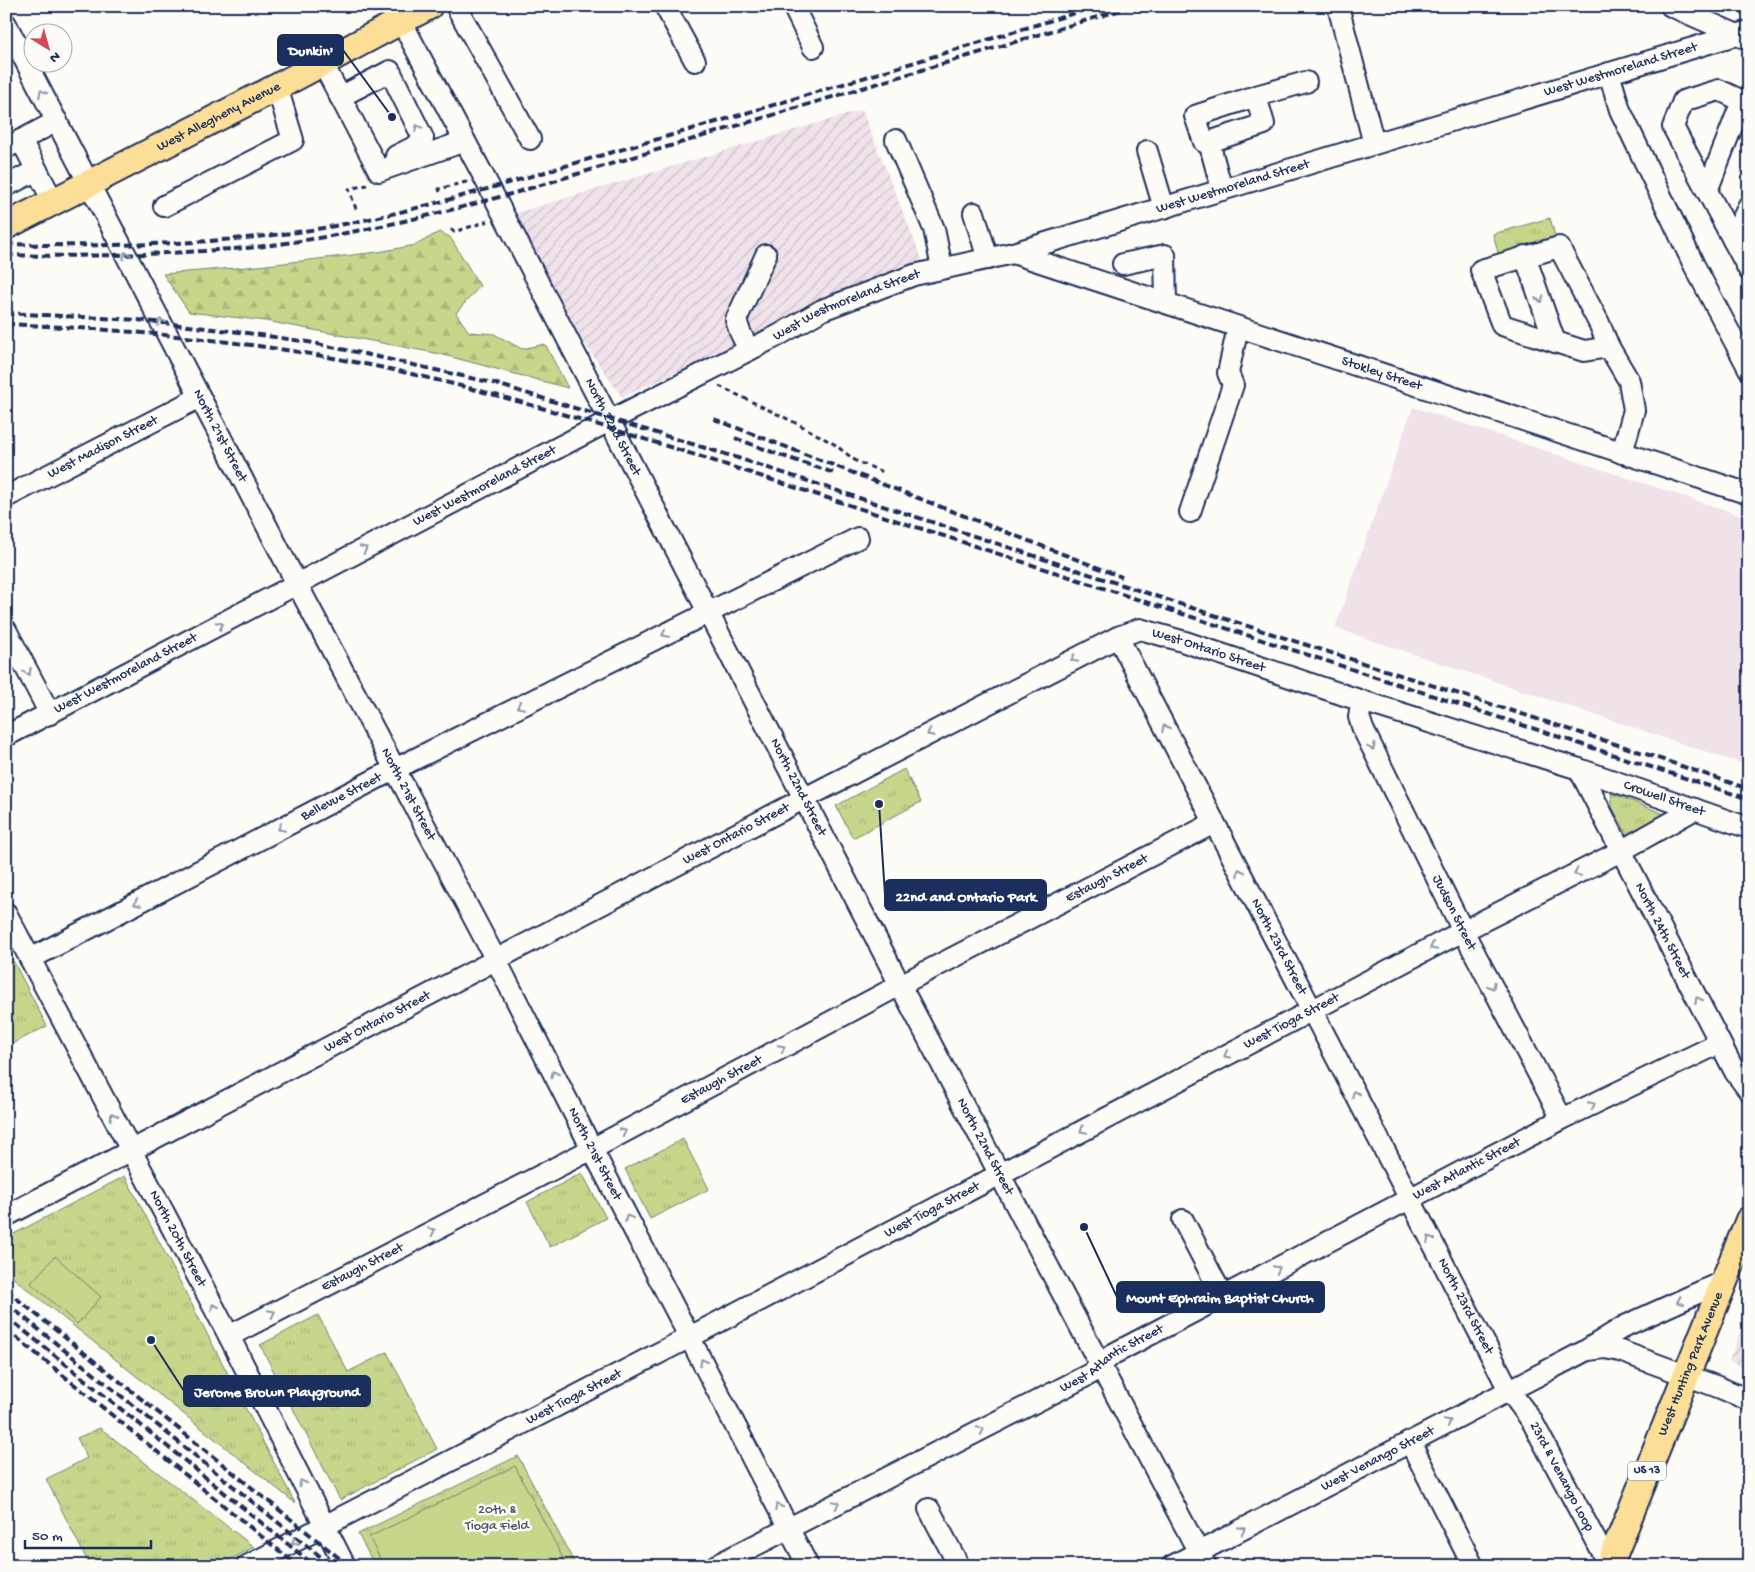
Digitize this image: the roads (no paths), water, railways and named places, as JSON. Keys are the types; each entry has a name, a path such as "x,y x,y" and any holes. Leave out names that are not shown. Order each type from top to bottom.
{"main road":[{"name":"West Allegheny Avenue","path":"6,226 277,87 322,62 396,14 429,6"},
{"name":"West Hunting Park Avenue","path":"1609,1566 1749,1220"}],"street":[{"path":"456,6 530,139"},
{"path":"665,6 694,62"},
{"path":"793,6 813,48"},
{"path":"1338,6 1374,144"},
{"path":"1670,6 1745,35"},
{"name":"North 22nd Street","path":"396,14 465,141 900,985 1202,1559"},
{"name":"North 21st Street","path":"6,24 297,584 496,960 808,1566"},
{"name":"West Westmoreland Street","path":"6,736 609,421 749,350 822,310 914,274 1013,253 1609,73 1745,35"},
{"path":"322,62 379,171 465,141"},
{"path":"340,97 390,71 394,78 423,138 418,145 377,166"},
{"path":"1609,73 1620,110 1694,265 1749,369"},
{"path":"1256,96 1264,124 1204,142 1195,116 1256,96 1306,82"},
{"path":"164,206 293,140 277,87"},
{"path":"1707,191 1745,103 1719,90 1683,101 1673,127 1733,240 1749,270"},
{"path":"53,202 37,170 14,144 57,122"},
{"path":"896,140 934,229 942,268"},
{"path":"1209,142 1222,190"},
{"path":"1146,151 1164,208"},
{"path":"6,186 37,170"},
{"path":"1733,240 1749,205"},
{"path":"974,213 988,259"},
{"path":"1609,347 1584,351 1502,325 1481,270 1559,247 1599,323 1609,347 1629,381 1634,410 1622,452"},
{"name":"Stokley Street","path":"1013,253 1749,494"},
{"path":"749,350 736,320 766,255"},
{"path":"1123,264 1165,255 1166,304"},
{"path":"1525,256 1555,342"},
{"path":"1190,512 1233,385 1228,373 1238,327"},
{"name":"West Madison Street","path":"6,497 200,397"},
{"name":"Bellevue Street","path":"30,959 395,769 858,538"},
{"name":"West Ontario Street","path":"6,1216 805,798 1118,637 1140,629 1182,640 1362,701 1579,769"},
{"path":"6,630 50,714"},
{"name":"North 23rd Street","path":"1118,637 1509,1390"},
{"name":"Judson Street","path":"1362,701 1359,717 1363,729 1463,931 1562,1119"},
{"name":"Crowell Street","path":"1579,769 1749,828"},
{"name":"North 24th Street","path":"1579,769 1735,1072 1749,1091"},
{"name":"West Tioga Street","path":"248,1566 690,1337 1463,931 1621,851 1694,809"},
{"name":"Estaugh Street","path":"229,1336 592,1149 900,985 1214,823"},
{"name":"North 20th Street","path":"6,913 229,1336 345,1566"},
{"name":"West Atlantic Street","path":"715,1566 1090,1374 1112,1354 1562,1119 1720,1043"},
{"path":"1183,1220 1223,1296"},
{"name":"West Venango Street","path":"1172,1566 1202,1559 1410,1442 1585,1351 1625,1326 1724,1281"},
{"name":"West Venango Street","path":"1585,1351 1598,1348 1613,1349 1749,1400"},
{"name":"23rd & Venango Loop","path":"1509,1390 1532,1421 1609,1566"},
{"path":"1410,1442 1474,1566"},
{"path":"929,1509 959,1566"}],"railway":[{"path":"6,244 110,245 214,241 283,234 365,220 406,211 526,178 791,100 1098,6"},
{"path":"6,255 130,255 249,248 329,236 394,223 521,191 1134,6"},
{"path":"6,313 138,320 247,333 308,342 493,383 738,458 1749,789"},
{"path":"6,324 157,334 258,346 407,373 483,392 559,413 708,459 1749,799"},
{"path":"714,419 1122,577"},
{"path":"735,438 834,473"},
{"path":"6,1290 349,1566"},
{"path":"6,1303 332,1566"},
{"path":"6,1316 315,1566"},
{"path":"6,1329 298,1566"}],"place":[{"name":"Dunkin'","path":"392,117"},
{"name":"22nd and Ontario Park","path":"879,804"},
{"name":"Mount Ephraim Baptist Church","path":"1084,1227"},
{"name":"Jerome Brown Playground","path":"151,1340"}],"park label":[{"name":"20th & Tioga Field","path":"497,1518"}]}
